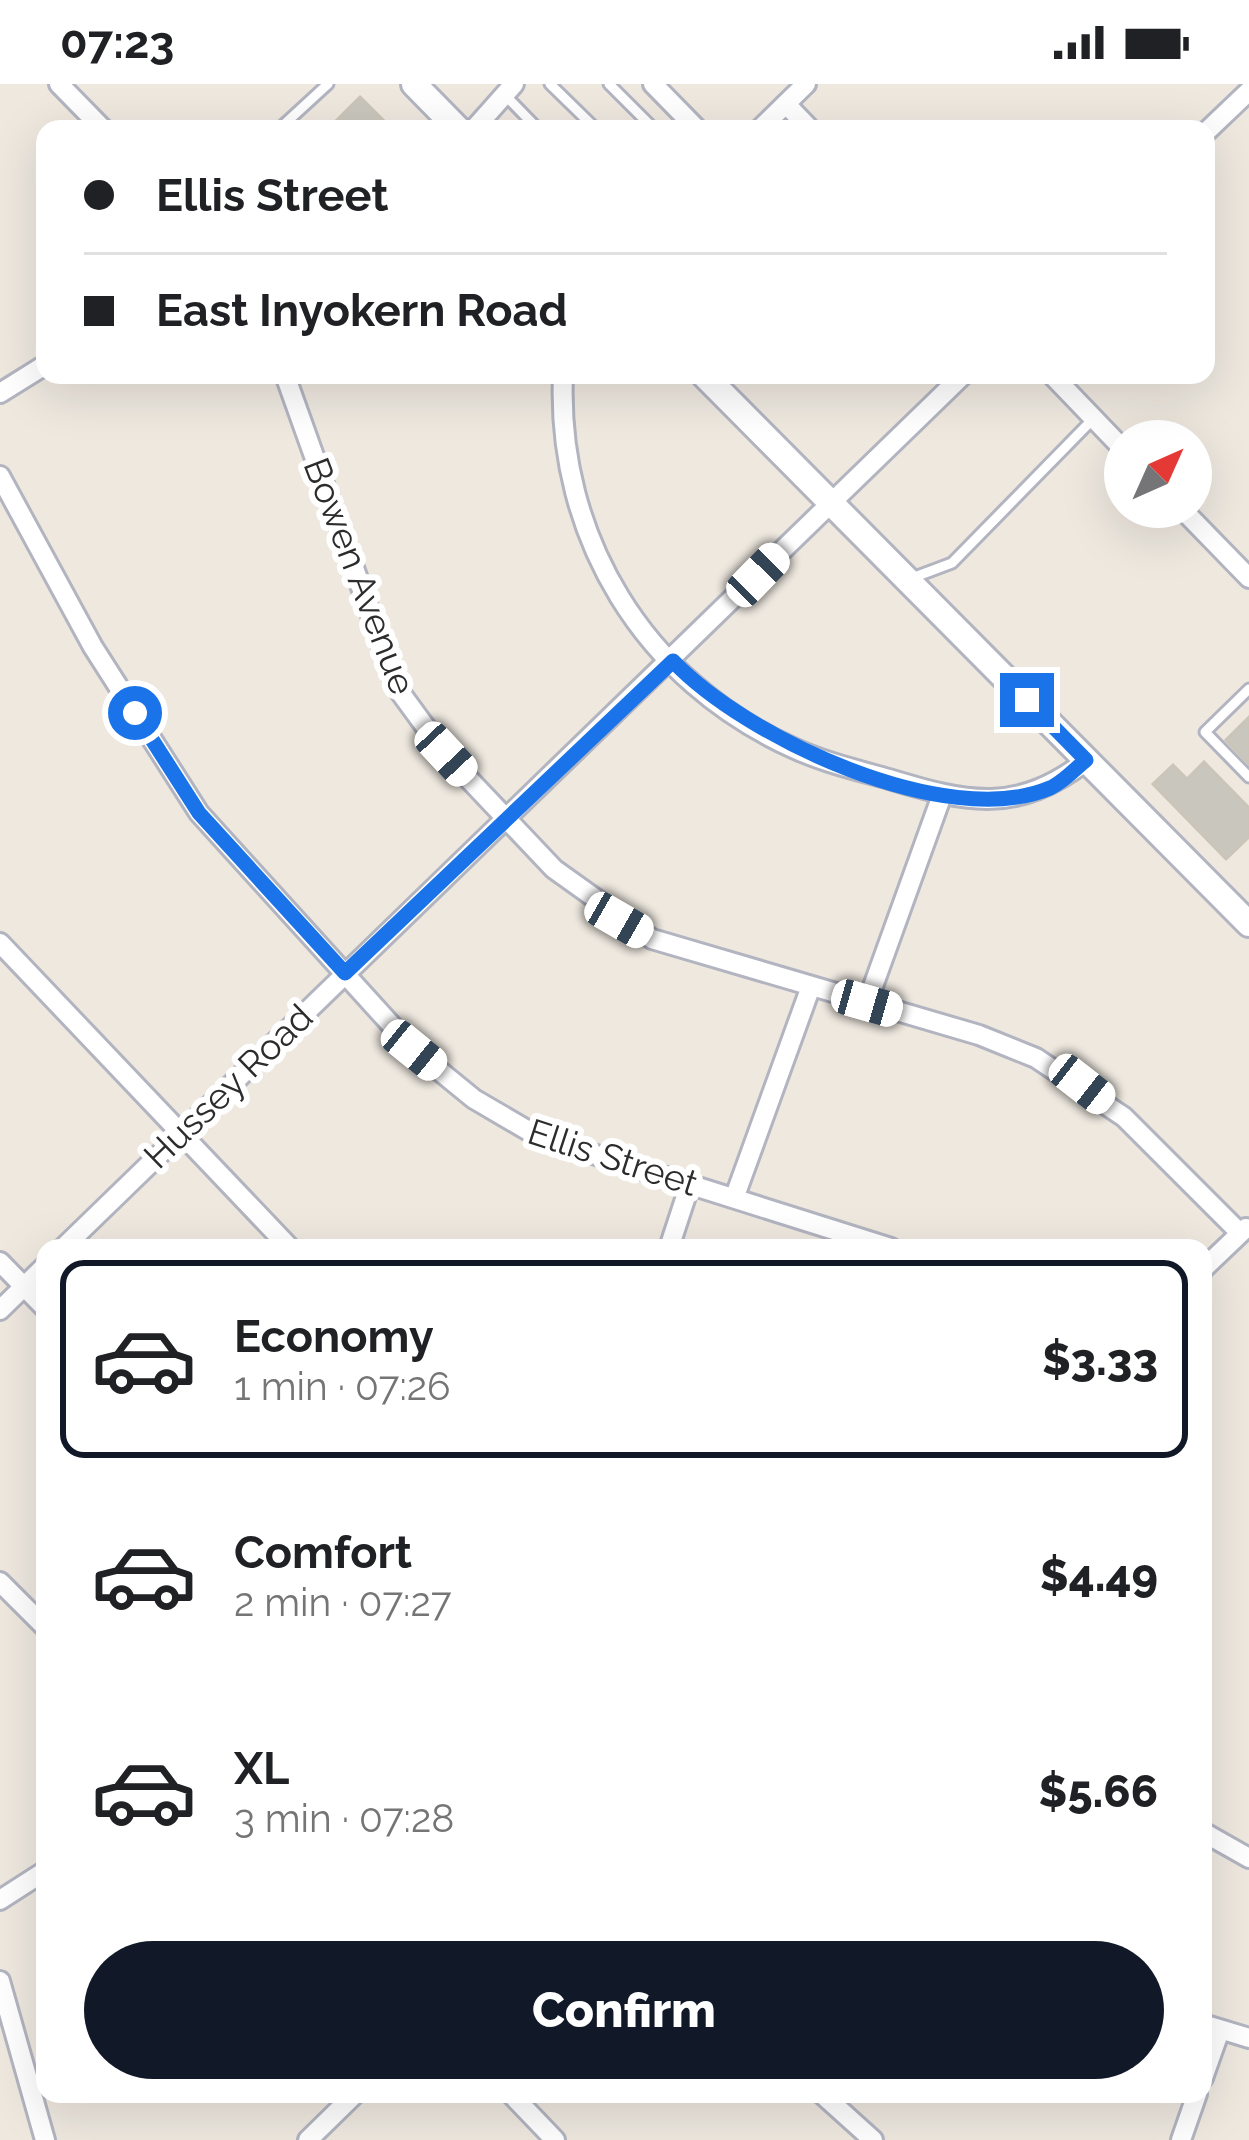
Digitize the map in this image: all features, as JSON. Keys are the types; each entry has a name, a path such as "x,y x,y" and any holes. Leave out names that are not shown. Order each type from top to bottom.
{"street":[{"path":"59,84 95,120"},
{"path":"414,84 449,120"},
{"path":"653,84 688,120"},
{"path":"769,120 806,84"},
{"path":"482,120 510,89"},
{"path":"1215,123 1249,91"},
{"path":"786,104 801,120"},
{"path":"0,393 36,371"},
{"name":"Bowen Avenue","path":"288,384 397,688 446,754 584,895 652,939 980,1036 1082,1084 1124,1117 1246,1234"},
{"path":"563,384 564,458 581,524 611,586 673,661 726,709 793,748 942,795 998,800 1051,788 1086,760"},
{"path":"713,384 1249,924"},
{"name":"Hussey Road","path":"72,1239 954,384"},
{"path":"1061,384 1104,429"},
{"name":"Ellis Street","path":"0,476 93,647 199,813 414,1050 513,1125 864,1239"},
{"path":"1200,528 1249,578"},
{"path":"867,1003 942,795"},
{"path":"0,943 281,1239"},
{"path":"735,1196 810,989"},
{"path":"672,1239 690,1184"},
{"path":"1212,1262 1246,1234"},
{"path":"0,1262 36,1299"},
{"path":"0,1310 36,1275"},
{"path":"0,1582 36,1618"},
{"path":"1212,1837 1249,1858"},
{"path":"0,1900 36,1877"},
{"path":"0,1981 45,2140"},
{"path":"1212,2027 1249,2038"},
{"path":"308,2140 346,2103"},
{"path":"520,2103 555,2140"},
{"path":"832,2103 873,2140"},
{"path":"1181,2140 1194,2103"}],"lane":[{"path":"289,120 328,84"},
{"path":"550,84 587,120"},
{"path":"609,84 645,120"},
{"path":"510,89 532,120"},
{"path":"907,580 952,562 1094,418"},
{"path":"1249,689 1205,732 1249,777"}],"building":[{"path":"360,97 383,120 337,120"},
{"path":"1249,717 1249,764 1226,740"},
{"path":"1204,762 1249,808 1249,837 1226,859 1153,784 1173,765 1187,779"}],"route":[{"path":"135,713 199,813 345,973 673,661 726,709 793,748 942,795 998,800 1051,788 1086,760 1027,700"}]}
